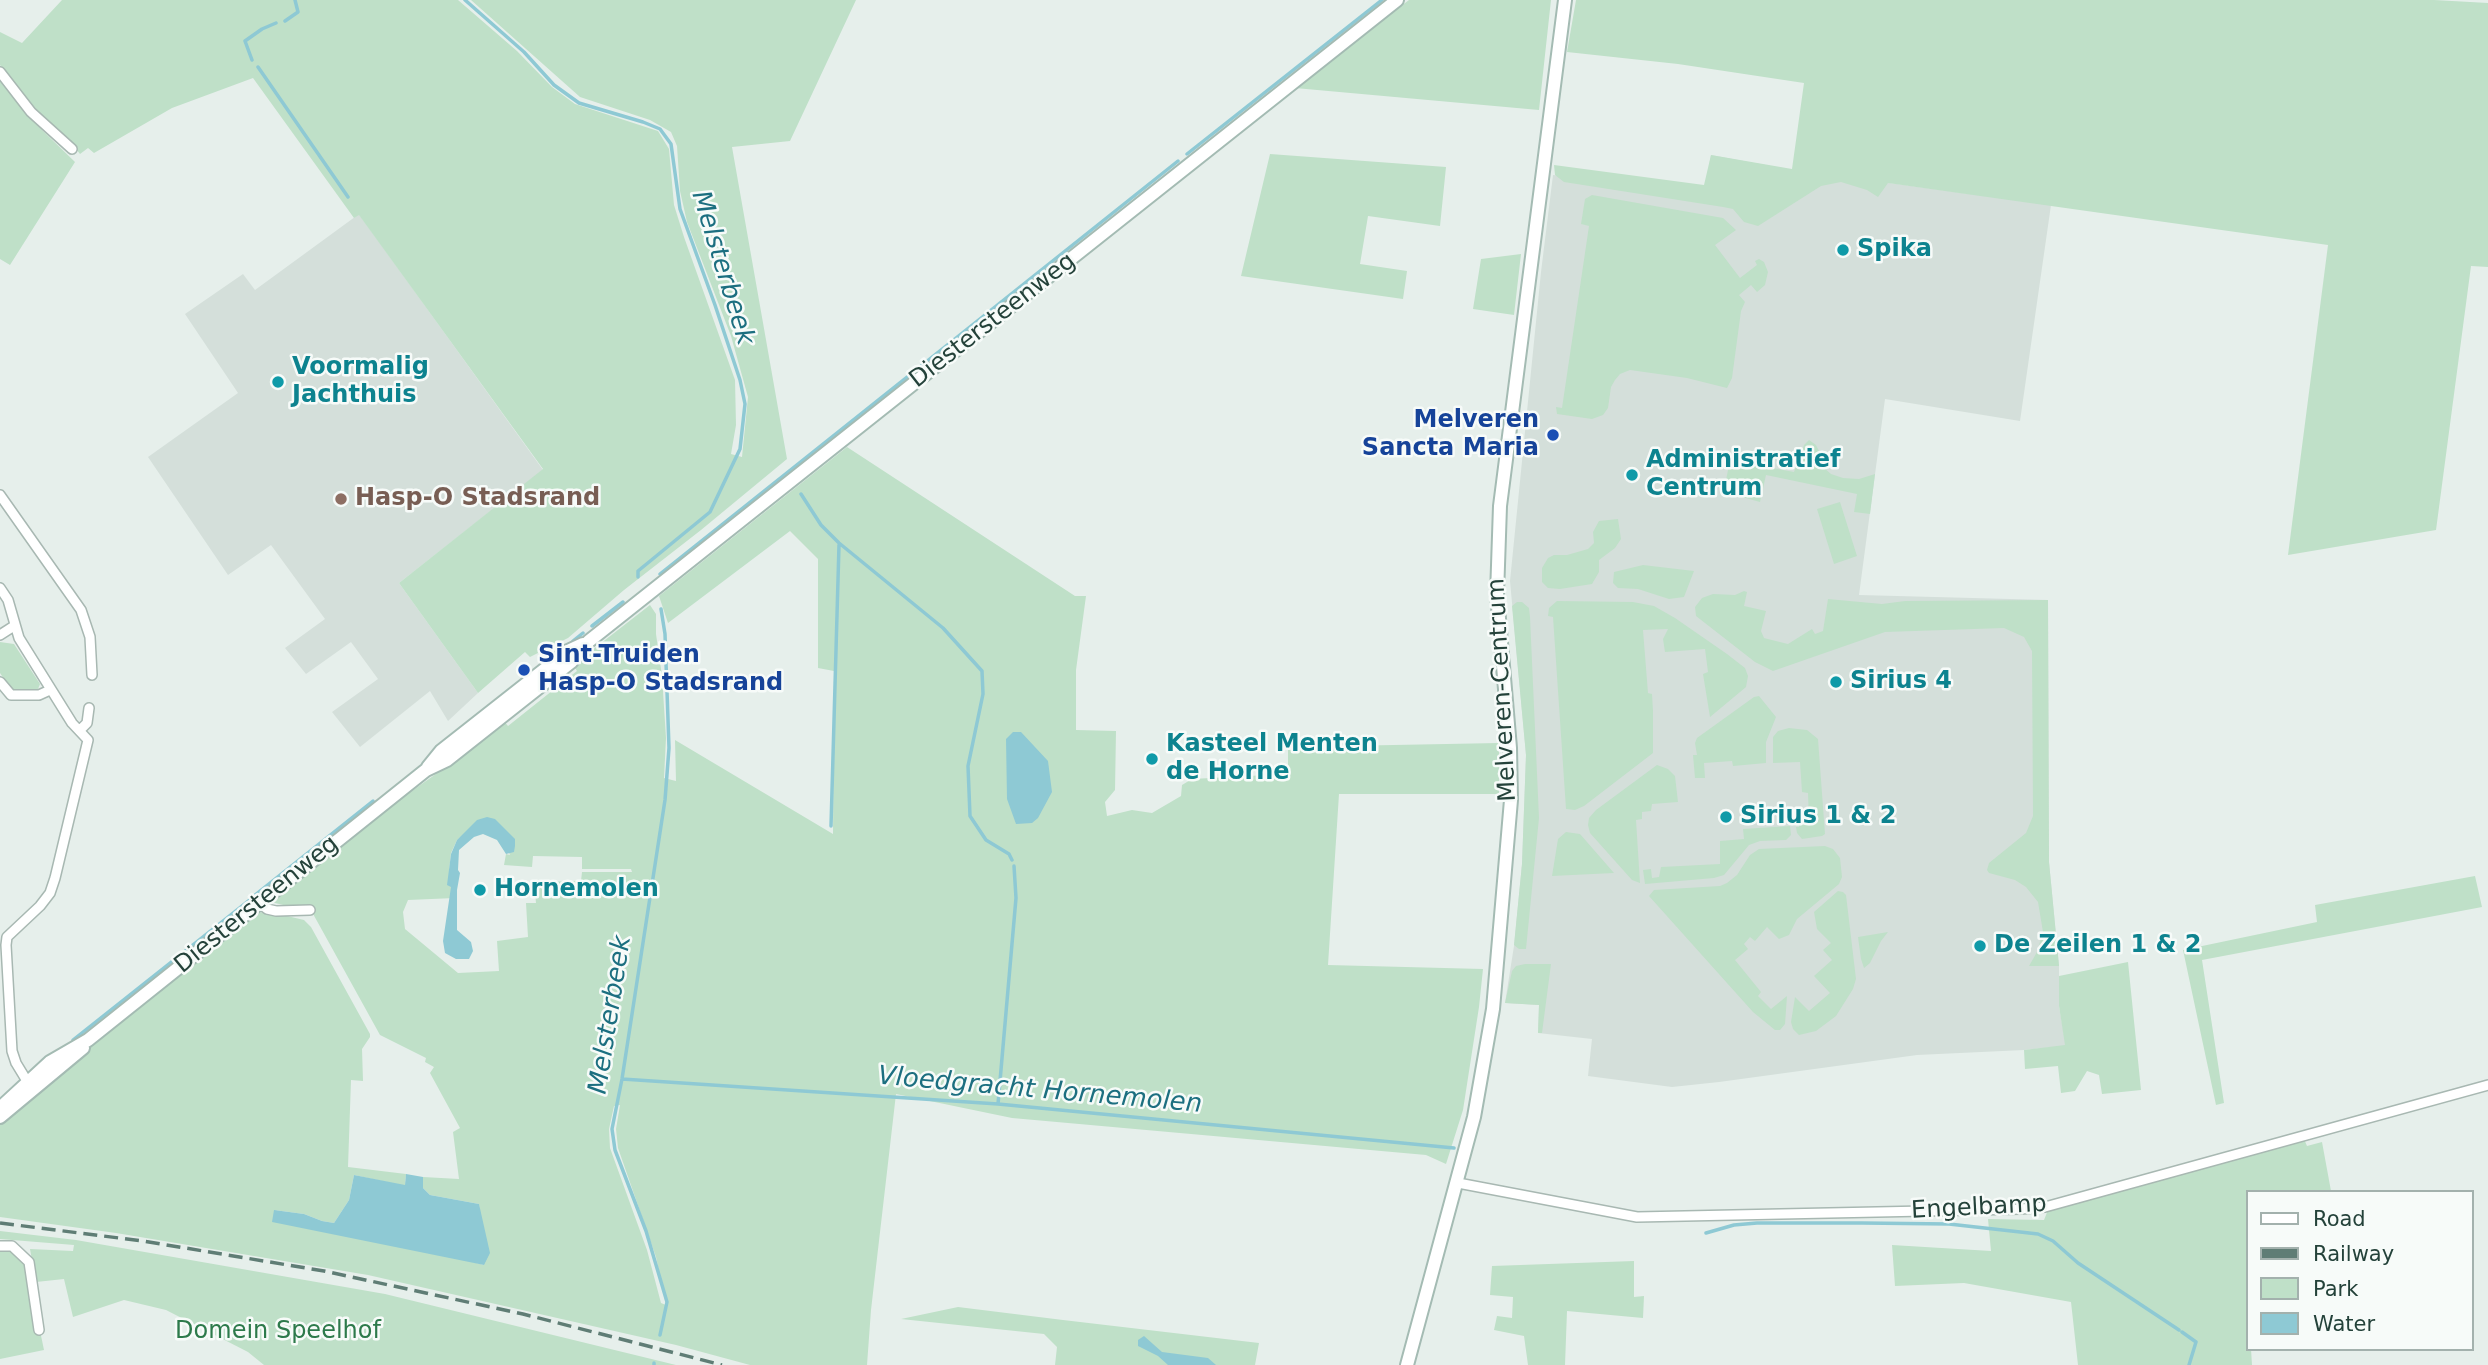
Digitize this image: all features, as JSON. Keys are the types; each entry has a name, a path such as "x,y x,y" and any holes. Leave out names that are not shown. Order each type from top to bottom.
{"main road":[{"name":"Diestersteenweg","path":"0,1108 82,1049 88,1040 426,770 458,752 570,662 589,641 1397,0"},
{"name":"Melveren-Centrum","path":"1407,1365 1458,1183 1488,1045 1499,958 1511,775 1497,595 1500,506 1564,3"},
{"name":"Diestersteenweg","path":"0,1117 31,1086"}],"street":[{"path":"0,72 31,112 72,149"},
{"path":"0,495 81,610 90,637 92,675"},
{"path":"0,588 8,600 19,638 72,723 88,740 55,878 45,900 7,937 12,1051 16,1063 31,1086"},
{"path":"0,635 14,626"},
{"path":"0,682 11,695 39,695 50,690"},
{"path":"80,730 87,723 89,708"},
{"path":"259,903 276,911 310,910"},
{"name":"Engelbamp","path":"1458,1183 1637,1217 2045,1207 2488,1085"},
{"path":"0,1246 12,1246 29,1262 39,1329"}],"shaded area":[{"path":"1711,155 1787,169 2051,205 2020,421 1885,399 1859,595 2048,600 2049,862 2059,965 2059,1006 2066,1046 1917,1055 1672,1087 1588,1076 1592,1039 1538,1033 1539,1005 1505,1003 1522,864 1526,755 1510,581 1553,175 1704,193"},
{"name":"Hasp-O Stadsrand","path":"359,214 543,470 399,583 478,693 448,721 430,691 360,747 332,712 378,679 351,642 306,674 285,648 325,619 271,545 228,575 148,457 238,393 185,314 243,274 255,290"}],"green space":[{"path":"62,0 458,0 517,51 552,87 575,104 658,131 669,149 674,205 735,380 736,425 731,454 742,457 748,397 731,336 687,222 680,191 677,146 671,132 650,120 580,97 471,0 856,0 790,141 732,147 787,459 568,638 530,657 525,652 478,693 399,583 543,469 359,215 354,218 253,78 172,108 94,153 88,148 80,154 68,139 39,115 0,65 0,32 22,43"},
{"path":"1409,0 1551,0 1539,110 1295,88"},
{"path":"1576,0 2434,0 2488,3 2488,267 2471,266 2436,530 2288,555 2328,245 1888,183 1878,197 1867,190 1841,182 1821,186 1758,226 1744,222 1733,209 1564,182 1555,175 1554,165 1704,185 1711,155 1792,169 1804,83 1678,64 1567,52"},
{"path":"0,81 41,129 75,162 10,265 0,259"},
{"path":"1270,154 1446,167 1440,226 1368,216 1360,264 1407,271 1403,299 1241,276"},
{"path":"1592,195 1723,218 1736,230 1715,245 1740,278 1757,265 1755,261 1759,259 1764,262 1768,272 1765,285 1757,292 1751,285 1739,295 1745,302 1741,311 1732,378 1727,388 1687,378 1630,370 1620,374 1615,380 1611,387 1608,408 1603,415 1592,419 1557,414 1556,407 1562,408 1589,226 1581,224 1585,199"},
{"path":"1521,254 1514,315 1473,309 1481,259"},
{"path":"1809,440 1816,445 1824,468 1831,474 1859,479 1875,474 1870,514 1854,512 1857,494 1766,475 1760,502 1731,494 1727,490 1725,485 1730,460 1794,472 1804,445"},
{"path":"847,447 1075,596 1086,596 1076,670 1076,730 1116,731 1115,790 1105,802 1107,816 1132,810 1152,813 1181,796 1182,785 1192,779 1267,775 1271,769 1288,769 1288,747 1499,743 1499,794 1339,794 1328,965 1483,969 1463,1110 1446,1164 1426,1155 1012,1118 896,1094 867,1365 750,1365 676,1345 368,1275 116,1233 0,1217 0,1125 63,1074 62,1071 82,1053 253,915 266,911 304,920 311,927 370,1034 362,1049 363,1081 351,1080 348,1167 406,1174 405,1186 354,1175 349,1200 334,1223 304,1214 274,1210 484,1265 479,1204 430,1195 423,1188 423,1177 459,1179 453,1132 460,1128 430,1073 434,1067 425,1062 426,1058 380,1035 312,912 271,902 395,803 457,759 503,720 508,726 577,671 573,665 650,605 656,614 662,676 666,738 664,778 676,781 675,740 833,834 834,671 818,668 818,559 790,531 668,623 659,596","holes":["495,820 510,855 506,854 504,865 532,867 533,856 582,857 582,869 631,869 632,872 582,872 581,881 534,882 536,903 526,903 528,937 497,941 499,971 458,973 405,929 403,912 408,900 455,898 449,871 451,853 457,840","620,1105 616,1129 618,1148 656,1257 666,1305 661,1303 647,1250 610,1148 609,1129 614,1106"]},
{"path":"1840,502 1857,556 1834,564 1817,509"},
{"path":"1618,519 1621,539 1615,548 1599,560 1599,572 1592,584 1560,589 1548,588 1542,582 1542,568 1548,558 1588,549 1594,543 1593,532 1599,521"},
{"path":"1643,565 1694,571 1684,597 1669,599 1638,589 1618,588 1613,583 1614,572"},
{"path":"1747,592 1744,606 1766,611 1761,631 1764,638 1788,644 1812,629 1815,634 1823,631 1828,599 1882,604 1905,601 2048,600 2049,862 2059,966 2029,966 2043,932 2038,902 2026,887 2015,880 1989,873 1987,870 1989,863 2026,833 2033,816 2032,651 2024,637 2004,628 1885,632 1773,671 1755,662 1696,616 1695,607 1702,598 1713,594 1735,595"},
{"path":"1557,601 1633,602 1654,606 1727,654 1745,668 1748,676 1746,687 1710,717 1703,674 1708,672 1705,649 1665,652 1663,639 1668,629 1643,630 1648,693 1652,694 1653,753 1575,810 1566,809 1553,617 1548,616 1549,608"},
{"path":"1522,602 1529,608 1530,617 1539,818 1526,949 1519,949 1514,945 1522,864 1526,755 1512,606"},
{"path":"0,642 14,644 40,684 38,689 26,692 14,690 8,685 0,673"},
{"path":"1759,696 1776,717 1766,742 1766,763 1733,766 1732,761 1704,763 1705,778 1695,778 1693,755 1697,755 1697,738"},
{"path":"1789,728 1807,730 1818,739 1825,834 1822,836 1802,839 1797,833 1796,827 1799,827 1799,824 1809,822 1808,793 1802,792 1800,762 1773,763 1773,737 1778,731"},
{"path":"1657,765 1668,769 1675,776 1678,802 1652,804 1651,811 1642,812 1642,819 1636,820 1640,883 1632,880 1590,833 1589,818"},
{"path":"1790,826 1791,835 1786,840 1760,841 1749,845 1724,875 1645,884 1643,870 1651,869 1652,878 1659,877 1661,867 1720,864 1720,841 1744,839 1743,829"},
{"path":"1566,832 1580,834 1614,873 1552,876 1558,839"},
{"path":"1825,846 1833,849 1840,858 1842,877 1839,884 1797,919 1789,935 1779,939 1767,927 1755,941 1750,937 1744,944 1748,949 1735,960 1761,992 1758,996 1771,1009 1787,996 1785,1024 1780,1030 1775,1030 1753,1012 1649,896 1654,890 1720,886 1737,875 1750,855 1759,849"},
{"path":"2475,876 2482,907 2202,960 2224,1103 2216,1105 2183,950 2317,922 2315,905"},
{"path":"1838,891 1846,895 1856,979 1853,989 1836,1016 1816,1031 1799,1035 1791,1022 1795,997 1809,1011 1830,993 1814,976 1832,960 1823,950 1831,943 1817,929 1814,912"},
{"path":"1888,932 1870,963 1864,968 1858,937"},
{"path":"2128,962 2141,1090 2102,1094 2099,1075 2087,1071 2075,1091 2061,1093 2058,1066 2025,1069 2024,1050 2065,1045 2059,1006 2059,976"},
{"path":"1551,964 1542,1033 1538,1033 1539,1005 1505,1003 1512,971 1516,966"},
{"path":"2304,1139 2307,1146 2322,1142 2331,1190 2246,1190 2246,1351 2251,1351 2252,1365 2078,1365 2071,1302 1964,1283 1895,1286 1892,1245 1991,1251 1988,1219 2044,1220 2048,1210"},
{"name":"Domein Speelhof","path":"0,1231 76,1240 385,1294 676,1365 264,1365 248,1352 166,1310 124,1300 73,1317 64,1279 36,1282 30,1249 73,1251 74,1245 0,1239"},
{"path":"0,1248 23,1249 44,1350 0,1359"},
{"path":"1634,1261 1634,1297 1644,1296 1643,1318 1567,1311 1565,1365 1528,1365 1524,1336 1494,1330 1497,1316 1512,1318 1513,1297 1490,1295 1492,1266"},
{"path":"958,1307 1259,1343 1255,1365 1055,1365 1057,1347 1044,1334 901,1319"}],"water":[{"path":"1013,732 1021,732 1048,761 1052,792 1038,818 1032,823 1016,824 1007,799 1006,739"},
{"path":"487,817 495,819 515,839 514,852 506,854 497,840 483,834 474,837 459,850 457,930 471,942 473,951 469,959 456,959 445,953 443,941 451,887 447,885 451,854 457,840 477,820"},
{"path":"406,1174 423,1177 423,1188 430,1195 479,1204 490,1253 484,1265 272,1222 274,1210 304,1214 334,1223 349,1200 354,1175 405,1185"},
{"path":"1144,1336 1162,1352 1208,1358 1216,1365 1168,1365 1158,1356 1138,1346 1138,1340"}],"waterway":[{"path":"285,21 298,12 295,0"},
{"name":"Melsterbeek","path":"465,0 524,52 554,85 579,103 660,129 671,144 680,209 715,305 740,380 745,404 740,449 710,512 638,571 638,577"},
{"path":"1187,154 1382,0"},
{"path":"252,60 245,41 276,23"},
{"path":"258,67 348,197"},
{"path":"660,574 1178,161"},
{"path":"801,494 821,525 839,543 943,628 982,671 983,694 968,766 970,816 986,840 1009,854 1012,860"},
{"path":"831,826 839,545"},
{"path":"592,626 623,602"},
{"name":"Melsterbeek","path":"660,1335 667,1302 646,1231 615,1150 612,1129 665,800 669,748 665,634 661,609"},
{"path":"573,641 583,633"},
{"path":"255,895 373,801"},
{"path":"998,1104 1016,898 1014,866"},
{"path":"73,1040 252,898"},
{"name":"Vloedgracht Hornemolen","path":"622,1079 998,1104 1454,1148"},
{"path":"1706,1233 1734,1225 1757,1223 1862,1223 1949,1224 2038,1234 2053,1241 2078,1263 2179,1330"},
{"name":"Vloedgracht Hornemolen","path":"2182,1332 2196,1342 2189,1365"}],"railway":[{"path":"0,1223 143,1241 324,1271 523,1314 722,1365"}],"place":[{"name":"Spika","path":"1843,250"},
{"name":"Voormalig Jachthuis","path":"278,382"},
{"name":"Melveren Sancta Maria","path":"1553,435"},
{"name":"Administratief Centrum","path":"1632,475"},
{"name":"Hasp-O Stadsrand","path":"341,499"},
{"name":"Sint-Truiden Hasp-O Stadsrand","path":"524,670"},
{"name":"Sirius 4","path":"1836,682"},
{"name":"Kasteel Menten de Horne","path":"1152,759"},
{"name":"Sirius 1 & 2","path":"1726,817"},
{"name":"Hornemolen","path":"480,890"},
{"name":"De Zeilen 1 & 2","path":"1980,946"}]}
